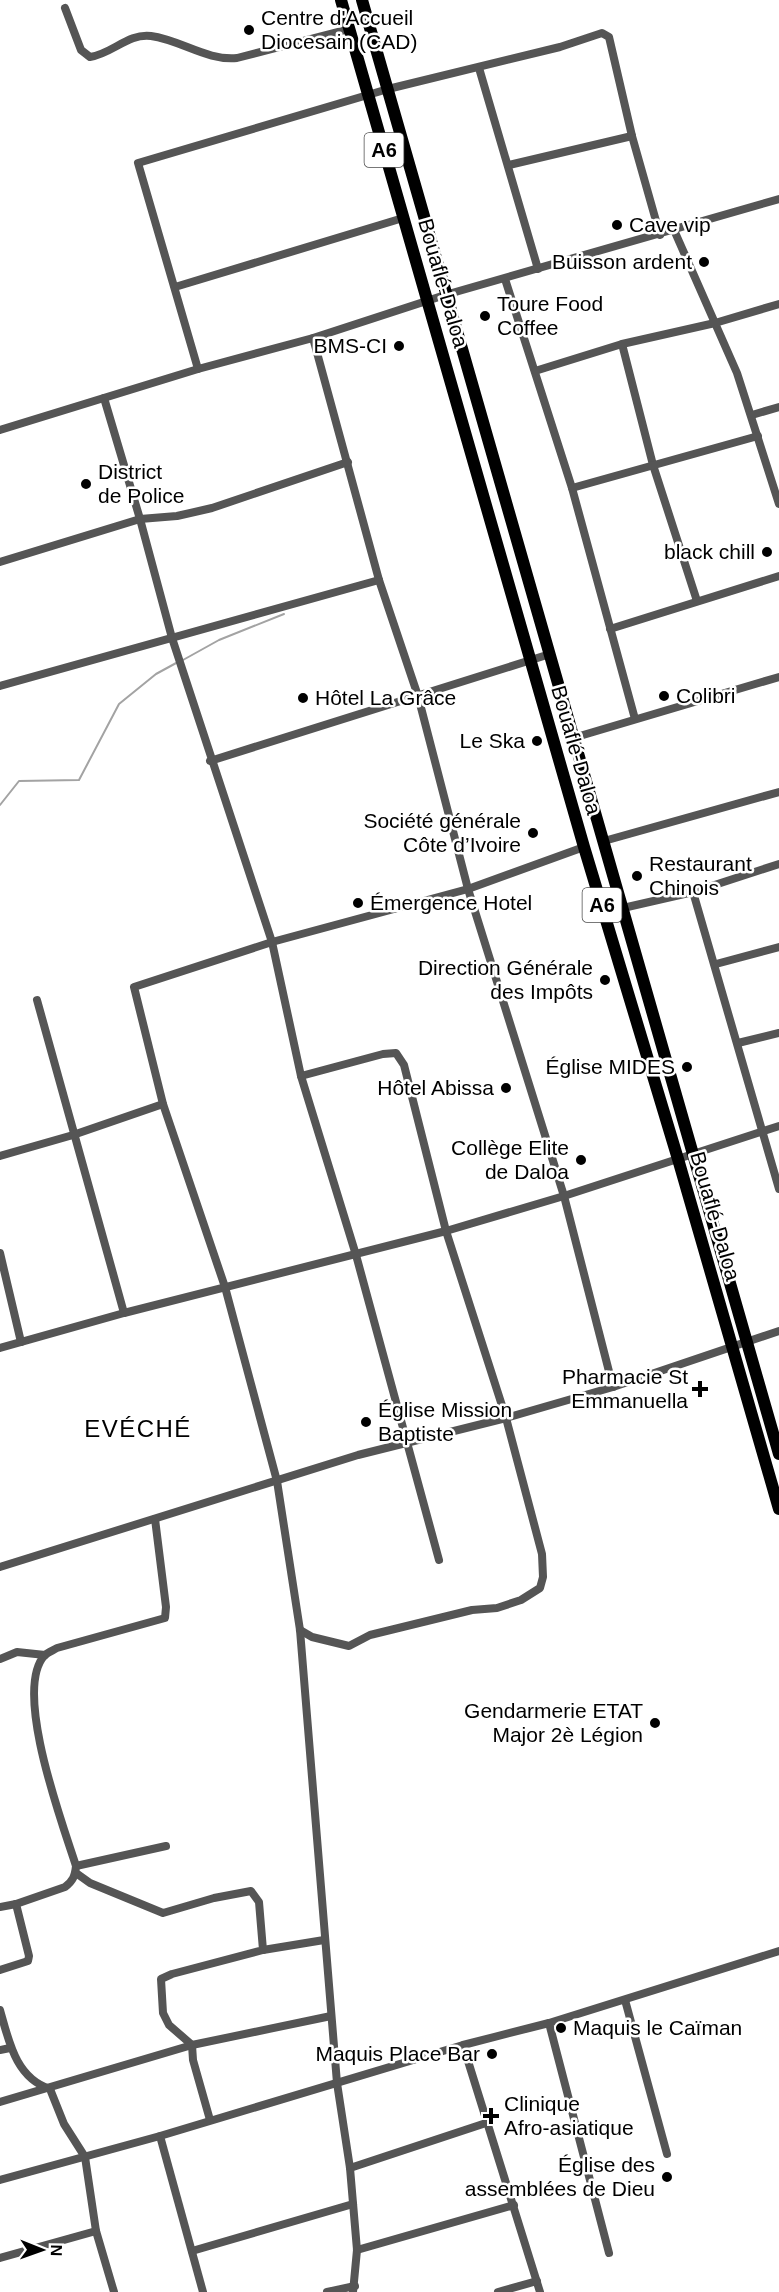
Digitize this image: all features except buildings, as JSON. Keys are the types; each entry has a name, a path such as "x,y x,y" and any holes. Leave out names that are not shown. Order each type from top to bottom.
{"highway":[{"name":"Bouaflé-Daloa","path":"341,0 584,848 678,1159 779,1509"},
{"name":"Bouaflé-Daloa","path":"362,0 779,1454"}],"street":[{"path":"65,8 81,50 90,57 98,56 132,38 150,36 218,58 237,58 349,29"},
{"path":"198,369 138,163 388,89 479,68 602,33 609,37 613,48 632,136 660,235"},
{"path":"479,68 538,269"},
{"path":"509,165 632,136"},
{"path":"0,430 198,369 313,338 445,295 779,200"},
{"path":"175,287 403,218"},
{"path":"674,230 752,415 776,481 779,504"},
{"path":"505,279 572,488 635,719"},
{"path":"535,371 622,344 715,323 779,304"},
{"path":"313,338 379,580 418,696 468,889 564,1196 613,1387"},
{"path":"622,344 653,465 697,602"},
{"path":"104,398 172,638 210,761 272,942 302,1076 356,1255 405,1442 439,1560"},
{"path":"752,415 779,407"},
{"path":"572,488 758,436"},
{"path":"0,562 140,519 177,516 213,508 348,462"},
{"path":"610,629 779,576"},
{"path":"0,686 379,580"},
{"path":"210,761 550,654"},
{"path":"573,738 779,677"},
{"path":"604,841 779,792"},
{"path":"327,2292 354,2289 357,2250 350,2168 336,2083 300,1630 278,1481 225,1287 163,1104 134,987 272,942 468,889 584,848"},
{"path":"623,908 693,892 779,864"},
{"path":"693,892 716,964 779,1190"},
{"path":"716,964 779,947"},
{"path":"37,1000 124,1312"},
{"path":"738,1043 779,1033"},
{"path":"300,1630 312,1637 349,1646 370,1635 472,1610 497,1608 521,1600 540,1588 543,1577 542,1554 506,1418 446,1231 404,1065 396,1053 383,1054 302,1076"},
{"path":"0,1156 73,1135 163,1104"},
{"path":"0,1348 124,1312 446,1231 564,1196 779,1126"},
{"path":"0,1253 21,1342"},
{"path":"0,1567 405,1442 506,1418 613,1387 779,1331"},
{"path":"0,1659 17,1652 45,1655 78,1640 165,1618 166,1607 155,1519"},
{"path":"45,1655 35,1681 34,1705 44,1767 76,1870 90,1883 164,1912 214,1898 251,1891 259,1902 263,1950"},
{"path":"76,1870 166,1846"},
{"path":"0,1906 16,1904 65,1887 71,1882 76,1870"},
{"path":"0,1970 28,1961 29,1956 16,1904"},
{"path":"210,2120 193,2061 192,2045 169,2025 163,2013 161,1979 172,1974 263,1950 324,1940"},
{"path":"0,2180 160,2136 463,2045 549,2023 779,1951"},
{"path":"625,2000 667,2154"},
{"path":"0,2010 10,2048 23,2071 35,2084 50,2089 64,2124 85,2157 96,2231 114,2292"},
{"path":"0,2102 192,2045 331,2016"},
{"path":"549,2023 609,2253"},
{"path":"463,2045 540,2292"},
{"path":"0,2050 10,2048"},
{"path":"350,2168 486,2123"},
{"path":"160,2136 203,2292"},
{"path":"192,2251 353,2204"},
{"path":"357,2250 514,2205"},
{"path":"0,2258 96,2231"},
{"path":"498,2292 537,2281"}],"waterway":[{"path":"183,660 219,640 284,614"},
{"path":"0,805 19,781 79,780 119,704 156,674 178,662"}],"place":[{"name":"Centre d'Accueil Diocesain (CAD)","path":"249,30"},
{"name":"Cave vip","path":"617,225"},
{"name":"Buisson ardent","path":"704,262"},
{"name":"Toure Food Coffee","path":"485,316"},
{"name":"BMS-CI","path":"399,346"},
{"name":"District de Police","path":"86,484"},
{"name":"black chill","path":"767,552"},
{"name":"Colibri","path":"664,696"},
{"name":"Hôtel La Grâce","path":"303,698"},
{"name":"Le Ska","path":"537,741"},
{"name":"Société générale Côte d’Ivoire","path":"533,833"},
{"name":"Restaurant Chinois","path":"637,876"},
{"name":"Émergence Hotel","path":"358,903"},
{"name":"Direction Générale des Impôts","path":"605,980"},
{"name":"Église MIDES","path":"687,1067"},
{"name":"Hôtel Abissa","path":"506,1088"},
{"name":"Collège Elite de Daloa","path":"581,1160"},
{"name":"Pharmacie St Emmanuella","path":"700,1389"},
{"name":"Église Mission Baptiste","path":"366,1422"},
{"name":"Gendarmerie ETAT Major 2è Légion","path":"655,1723"},
{"name":"Maquis le Caïman","path":"561,2028"},
{"name":"Maquis Place Bar","path":"492,2054"},
{"name":"Clinique Afro-asiatique","path":"491,2116"},
{"name":"Église des assemblées de Dieu","path":"667,2177"}],"district":[{"name":"EVÉCHÉ","path":"138,1429"}]}
